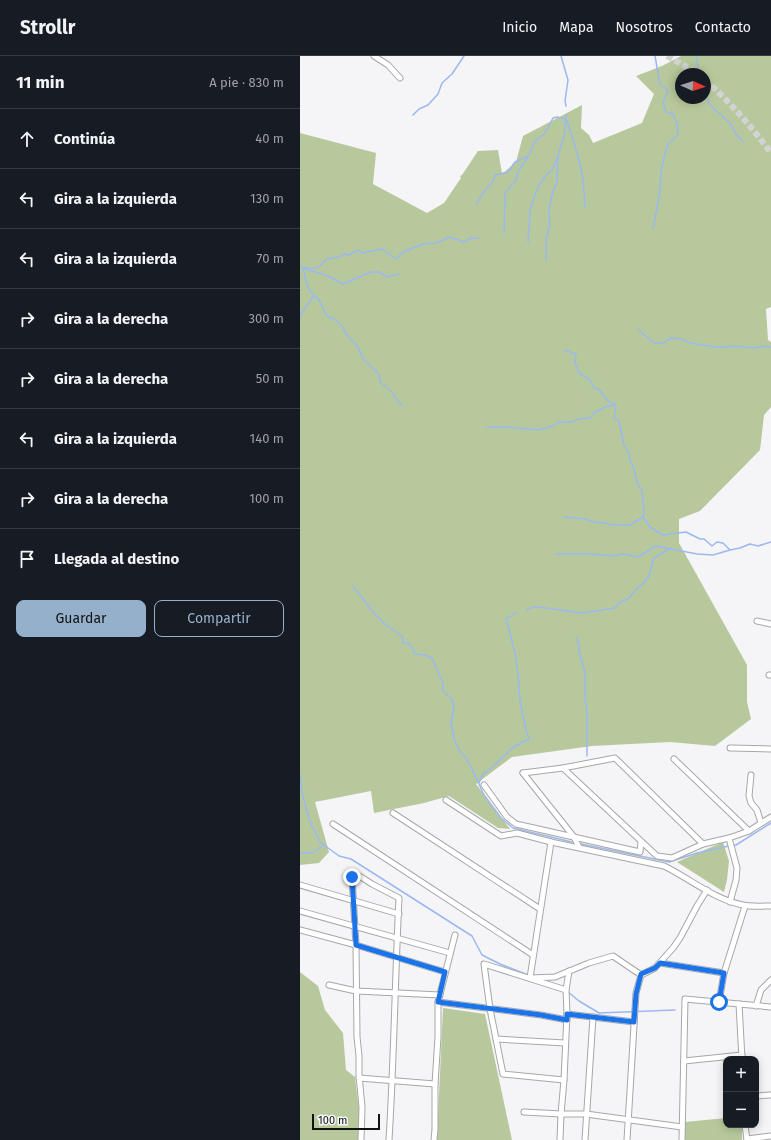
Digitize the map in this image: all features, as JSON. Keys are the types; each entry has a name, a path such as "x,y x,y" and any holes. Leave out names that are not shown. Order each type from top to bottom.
{"street":[{"path":"374,56 388,65 400,78"},
{"path":"757,621 771,624"},
{"path":"730,748 771,749"},
{"path":"579,847 574,838 523,773 563,768 615,758 703,844"},
{"path":"674,760 749,831"},
{"path":"563,768 657,856 672,858 703,844 729,838 749,831 771,817"},
{"path":"751,776 749,796 751,803 757,810 762,823"},
{"path":"484,785 507,816 516,824 640,852 641,842"},
{"path":"446,800 501,836 517,833 551,842 664,866 730,902 745,906 771,906"},
{"path":"394,813 540,909"},
{"path":"333,824 533,955"},
{"path":"729,838 737,868 736,880 730,902"},
{"path":"530,978 551,842"},
{"path":"361,1140 362,1107 359,1078 356,945 352,877 357,876 362,877 399,898 389,1140"},
{"path":"300,885 353,902 399,914"},
{"path":"641,974 655,968 673,948 707,890"},
{"path":"719,1002 724,973 745,906"},
{"path":"300,911 450,953"},
{"path":"300,930 445,972"},
{"path":"434,1140 438,1002 455,935"},
{"path":"530,978 554,976 613,956 641,974"},
{"path":"660,963 724,973"},
{"path":"564,1080 503,1074 490,1009 484,964 566,990"},
{"path":"560,1140 567,1020 566,990 569,972"},
{"path":"627,1140 636,994 641,974"},
{"path":"756,1006 761,990 771,980"},
{"path":"329,985 356,991 440,995"},
{"path":"682,1140 685,998 771,1007"},
{"path":"438,1002 541,1015 567,1020"},
{"path":"739,1004 742,1056"},
{"path":"567,1014 634,1022"},
{"path":"585,1140 593,1017"},
{"path":"496,1039 565,1043"},
{"path":"684,1061 723,1058"},
{"path":"359,1078 435,1084"},
{"path":"759,1096 771,1095"},
{"path":"524,1112 586,1114 682,1127"},
{"path":"745,1128 747,1139 771,1136"}],"green space":[{"path":"681,56 771,56 771,307 766,309 768,340 771,342 771,407 764,415 760,450 700,511 679,519 679,543 747,665 747,702 751,719 715,746 670,742 592,746 512,757 476,784 510,829 498,828 449,796 424,803 374,813 371,791 315,802 329,852 319,863 300,865 300,133 376,153 373,184 427,213 444,203 461,178 460,176 478,151 498,150 502,174 516,162 523,136 582,105 581,128 589,135 593,143 642,123 654,94 636,76 662,66"},
{"path":"723,842 729,861 724,892 677,862"},
{"path":"300,972 318,986 325,1010 343,1033 346,1070 355,1077 359,1110 358,1140 300,1140"},
{"path":"443,1008 485,1014 512,1140 437,1140"},
{"path":"723,1118 723,1128 742,1128 742,1140 685,1140 685,1122"}],"waterway":[{"path":"413,115 419,109 428,105 438,94 442,83 452,74 464,56"},
{"path":"561,56 568,80 565,101 566,106"},
{"path":"653,229 660,191 661,171 667,146 678,134 677,123 673,114 666,112 663,102 668,90 660,84 655,56"},
{"path":"696,56 698,68"},
{"path":"710,104 731,124 736,134 743,142"},
{"path":"566,115 582,174 585,207"},
{"path":"504,233 505,193 516,180 518,172 529,155 535,141 544,134 553,118 557,117 566,119 564,137 558,155 557,182 553,191 549,210 550,224 546,239 546,261"},
{"path":"476,204 486,189 493,182 495,175 508,172 515,162 528,156"},
{"path":"528,242 530,210 535,195 539,185 547,174 553,169 557,158"},
{"path":"303,268 318,268 327,259 339,257 345,254 349,255 358,250 363,253 382,249 396,259 403,252 424,244 436,243 450,237 464,242 471,238 479,238"},
{"path":"300,266 328,276 343,284 371,272 379,272 387,277 399,274"},
{"path":"303,268 307,285 311,292 319,300 327,316 334,319 342,326 348,336 358,347 363,359 379,374 380,382 387,387 402,406"},
{"path":"300,319 300,315 314,295"},
{"path":"638,329 654,343 663,343 671,338 715,347 771,347"},
{"path":"564,350 576,354 575,363 580,374 590,380 594,388 599,389 608,401 616,405 614,417 619,421 624,445 629,454 637,483 642,490 643,517 650,527 663,535 686,532 700,539 704,539 712,546 717,542 723,543 730,550 750,544 758,546 771,542"},
{"path":"487,427 538,430 553,426 558,422 571,422 579,419 590,418 595,412 605,407 614,405"},
{"path":"564,517 585,519 613,525 630,525 643,517"},
{"path":"555,554 591,554 614,556 623,554 638,557 656,546 697,554 713,555 730,550"},
{"path":"527,609 534,607 582,613 615,608 620,602 628,599 638,587 643,584 649,576 654,558 669,549"},
{"path":"353,586 373,612 385,624 402,636 403,643 410,644 415,654 432,658 443,683 443,691 452,699 454,708 451,723 454,738 459,750 466,758 484,795 501,818 513,828 572,842"},
{"path":"479,783 483,774 493,767 511,749 529,739 520,701 515,653 506,618 510,617 516,612"},
{"path":"576,637 585,673 587,756"},
{"path":"300,775 302,793 310,822 320,842 339,856 351,859 472,936 482,955 528,975"},
{"path":"733,846 771,823"},
{"path":"581,844 669,862 697,853 729,846"},
{"path":"300,853 312,853 324,845"},
{"path":"568,992 579,1001 599,1013 675,1010"}],"tunnel":[{"path":"667,56 689,68"},
{"path":"711,86 740,115 771,153"}],"route":[{"path":"352,877 356,945 445,972 438,1002 541,1015 567,1020 567,1014 634,1022 636,994 641,974 655,968 660,963 724,973 719,1002"}]}
